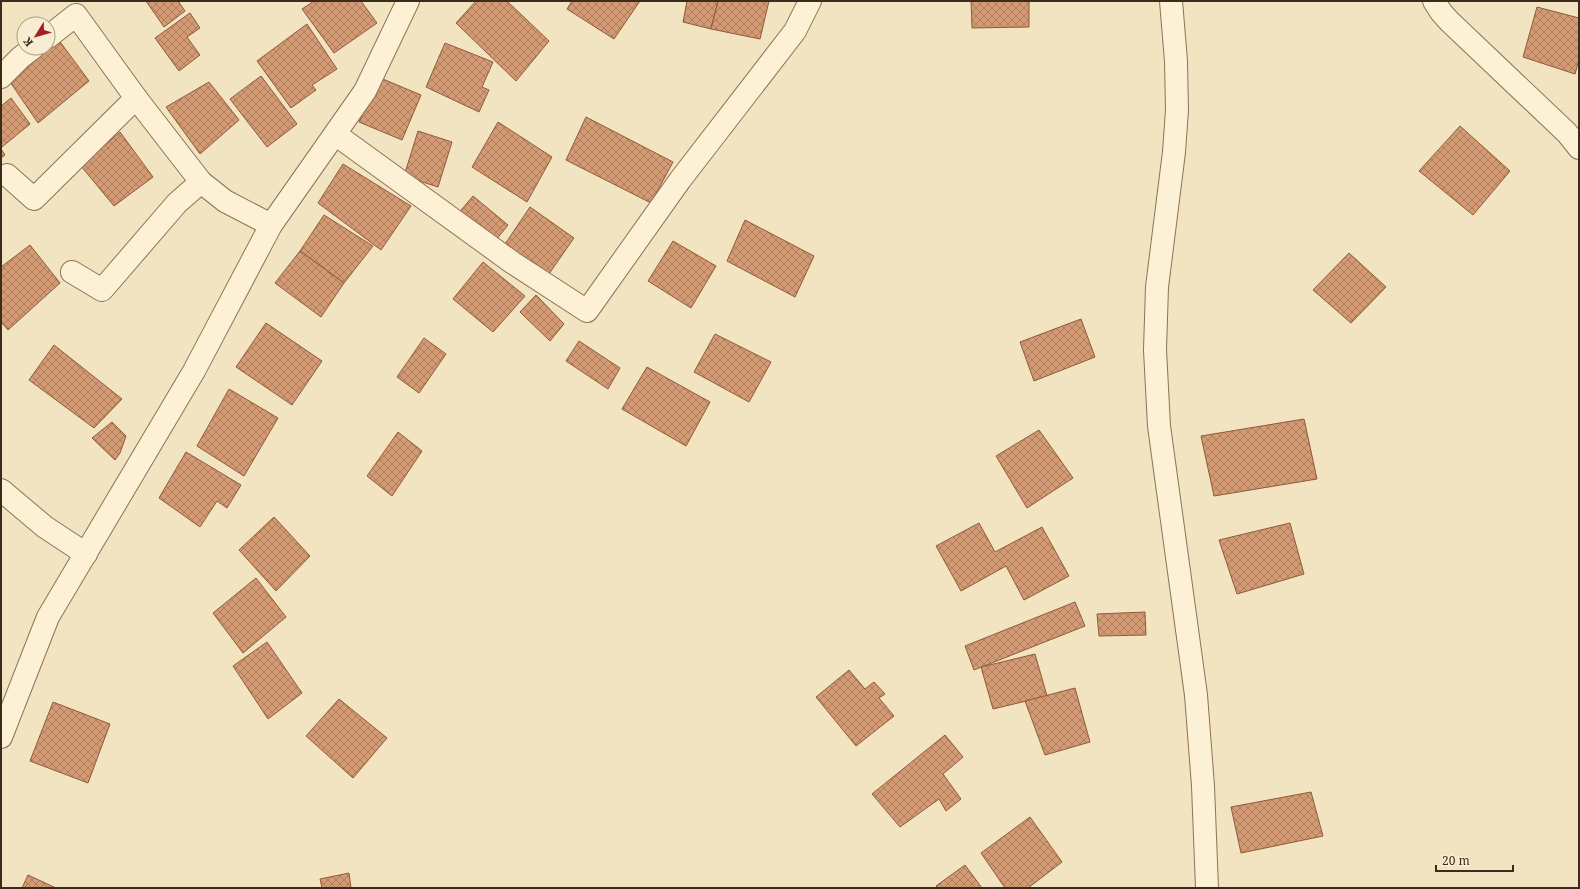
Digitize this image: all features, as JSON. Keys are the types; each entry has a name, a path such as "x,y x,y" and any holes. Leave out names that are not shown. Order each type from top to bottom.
{"street":[{"path":"1,737 48,617 194,371 271,225 365,91 408,1"},
{"path":"335,134 513,263 587,311 680,180 795,31 810,1"},
{"path":"1170,1 1176,61 1177,110 1174,152 1157,288 1156,358 1159,426 1196,695 1203,786 1207,888"},
{"path":"1434,1 1449,21 1567,133 1579,148"},
{"path":"56,30 76,15 136,98 202,182 225,201 271,225"},
{"path":"1,77 22,56"},
{"path":"7,175 34,199 136,98"},
{"path":"72,272 102,290 177,203 202,182"},
{"path":"1,490 45,527 86,554"}],"building":[{"path":"146,1 178,1 185,11 164,27"},
{"path":"314,1 361,1 377,23 334,53 302,9"},
{"path":"476,1 507,1 549,41 516,81 456,23"},
{"path":"572,1 640,1 614,39 567,9"},
{"path":"687,1 718,1 711,29 683,22"},
{"path":"718,1 769,1 760,39 711,29"},
{"path":"971,1 1029,1 1029,27 972,28"},
{"path":"1537,7 1579,18 1579,60 1575,74 1523,57"},
{"path":"190,13 200,28 187,37 200,55 179,71 155,38"},
{"path":"307,24 337,69 312,85 316,90 291,108 257,61"},
{"path":"58,39 89,81 38,123 6,76 34,56 56,56 56,40"},
{"path":"445,43 493,62 482,87 489,90 479,112 426,87"},
{"path":"261,76 297,124 267,147 230,99"},
{"path":"378,77 421,95 402,140 359,122"},
{"path":"209,82 239,120 200,154 166,107"},
{"path":"11,98 30,124 2,147 1,106"},
{"path":"586,117 673,162 651,203 566,160"},
{"path":"498,122 552,157 527,202 472,167"},
{"path":"1460,126 1510,171 1473,215 1419,171"},
{"path":"418,131 452,142 438,187 404,176"},
{"path":"120,132 153,177 114,206 81,166"},
{"path":"1,149 5,155 1,158"},
{"path":"343,164 411,206 381,250 318,203"},
{"path":"473,196 508,225 492,245 457,215"},
{"path":"530,207 574,238 544,281 501,250"},
{"path":"324,215 373,246 344,283 300,251"},
{"path":"745,220 814,256 795,297 727,261"},
{"path":"673,241 716,266 691,308 648,281"},
{"path":"30,245 60,283 8,330 1,322 1,267"},
{"path":"300,251 344,283 321,317 275,283"},
{"path":"1349,253 1386,287 1351,323 1313,290"},
{"path":"483,262 525,296 493,332 453,299"},
{"path":"536,295 564,324 550,341 520,312"},
{"path":"1081,319 1095,357 1034,381 1020,342"},
{"path":"266,323 322,361 292,405 236,367"},
{"path":"715,334 771,362 749,402 694,372"},
{"path":"424,338 446,354 419,393 397,377"},
{"path":"579,341 620,368 608,389 566,361"},
{"path":"54,345 122,399 94,428 29,380"},
{"path":"647,367 710,402 686,446 622,409"},
{"path":"229,389 278,418 244,476 197,446"},
{"path":"1304,419 1317,479 1214,496 1201,436"},
{"path":"112,422 126,436 120,453 115,460 92,438"},
{"path":"1039,430 1073,478 1027,508 996,456"},
{"path":"398,432 422,451 392,496 367,476"},
{"path":"186,452 241,485 227,508 217,501 200,527 159,498"},
{"path":"274,517 310,556 276,591 239,550"},
{"path":"979,523 995,552 1042,527 1069,576 1024,600 1006,566 961,591 936,546"},
{"path":"1290,523 1304,574 1237,594 1219,540"},
{"path":"256,578 286,617 243,653 213,613"},
{"path":"1075,602 1085,626 974,670 965,646"},
{"path":"1145,612 1146,635 1099,636 1097,614"},
{"path":"267,642 302,693 268,719 233,666"},
{"path":"1035,654 1047,696 993,709 981,667"},
{"path":"849,670 865,689 874,682 885,694 879,698 894,716 856,746 816,697"},
{"path":"1075,688 1090,742 1045,755 1025,701"},
{"path":"339,699 387,738 353,778 306,736"},
{"path":"53,702 110,724 88,783 30,761"},
{"path":"945,735 963,757 943,774 961,799 946,811 939,799 900,827 872,794"},
{"path":"1311,792 1323,836 1241,853 1231,807"},
{"path":"1030,817 1062,862 1028,888 1005,888 981,853"},
{"path":"965,865 982,888 938,888 936,886"},
{"path":"349,873 351,888 322,888 320,879"},
{"path":"28,875 56,888 22,888"}]}
